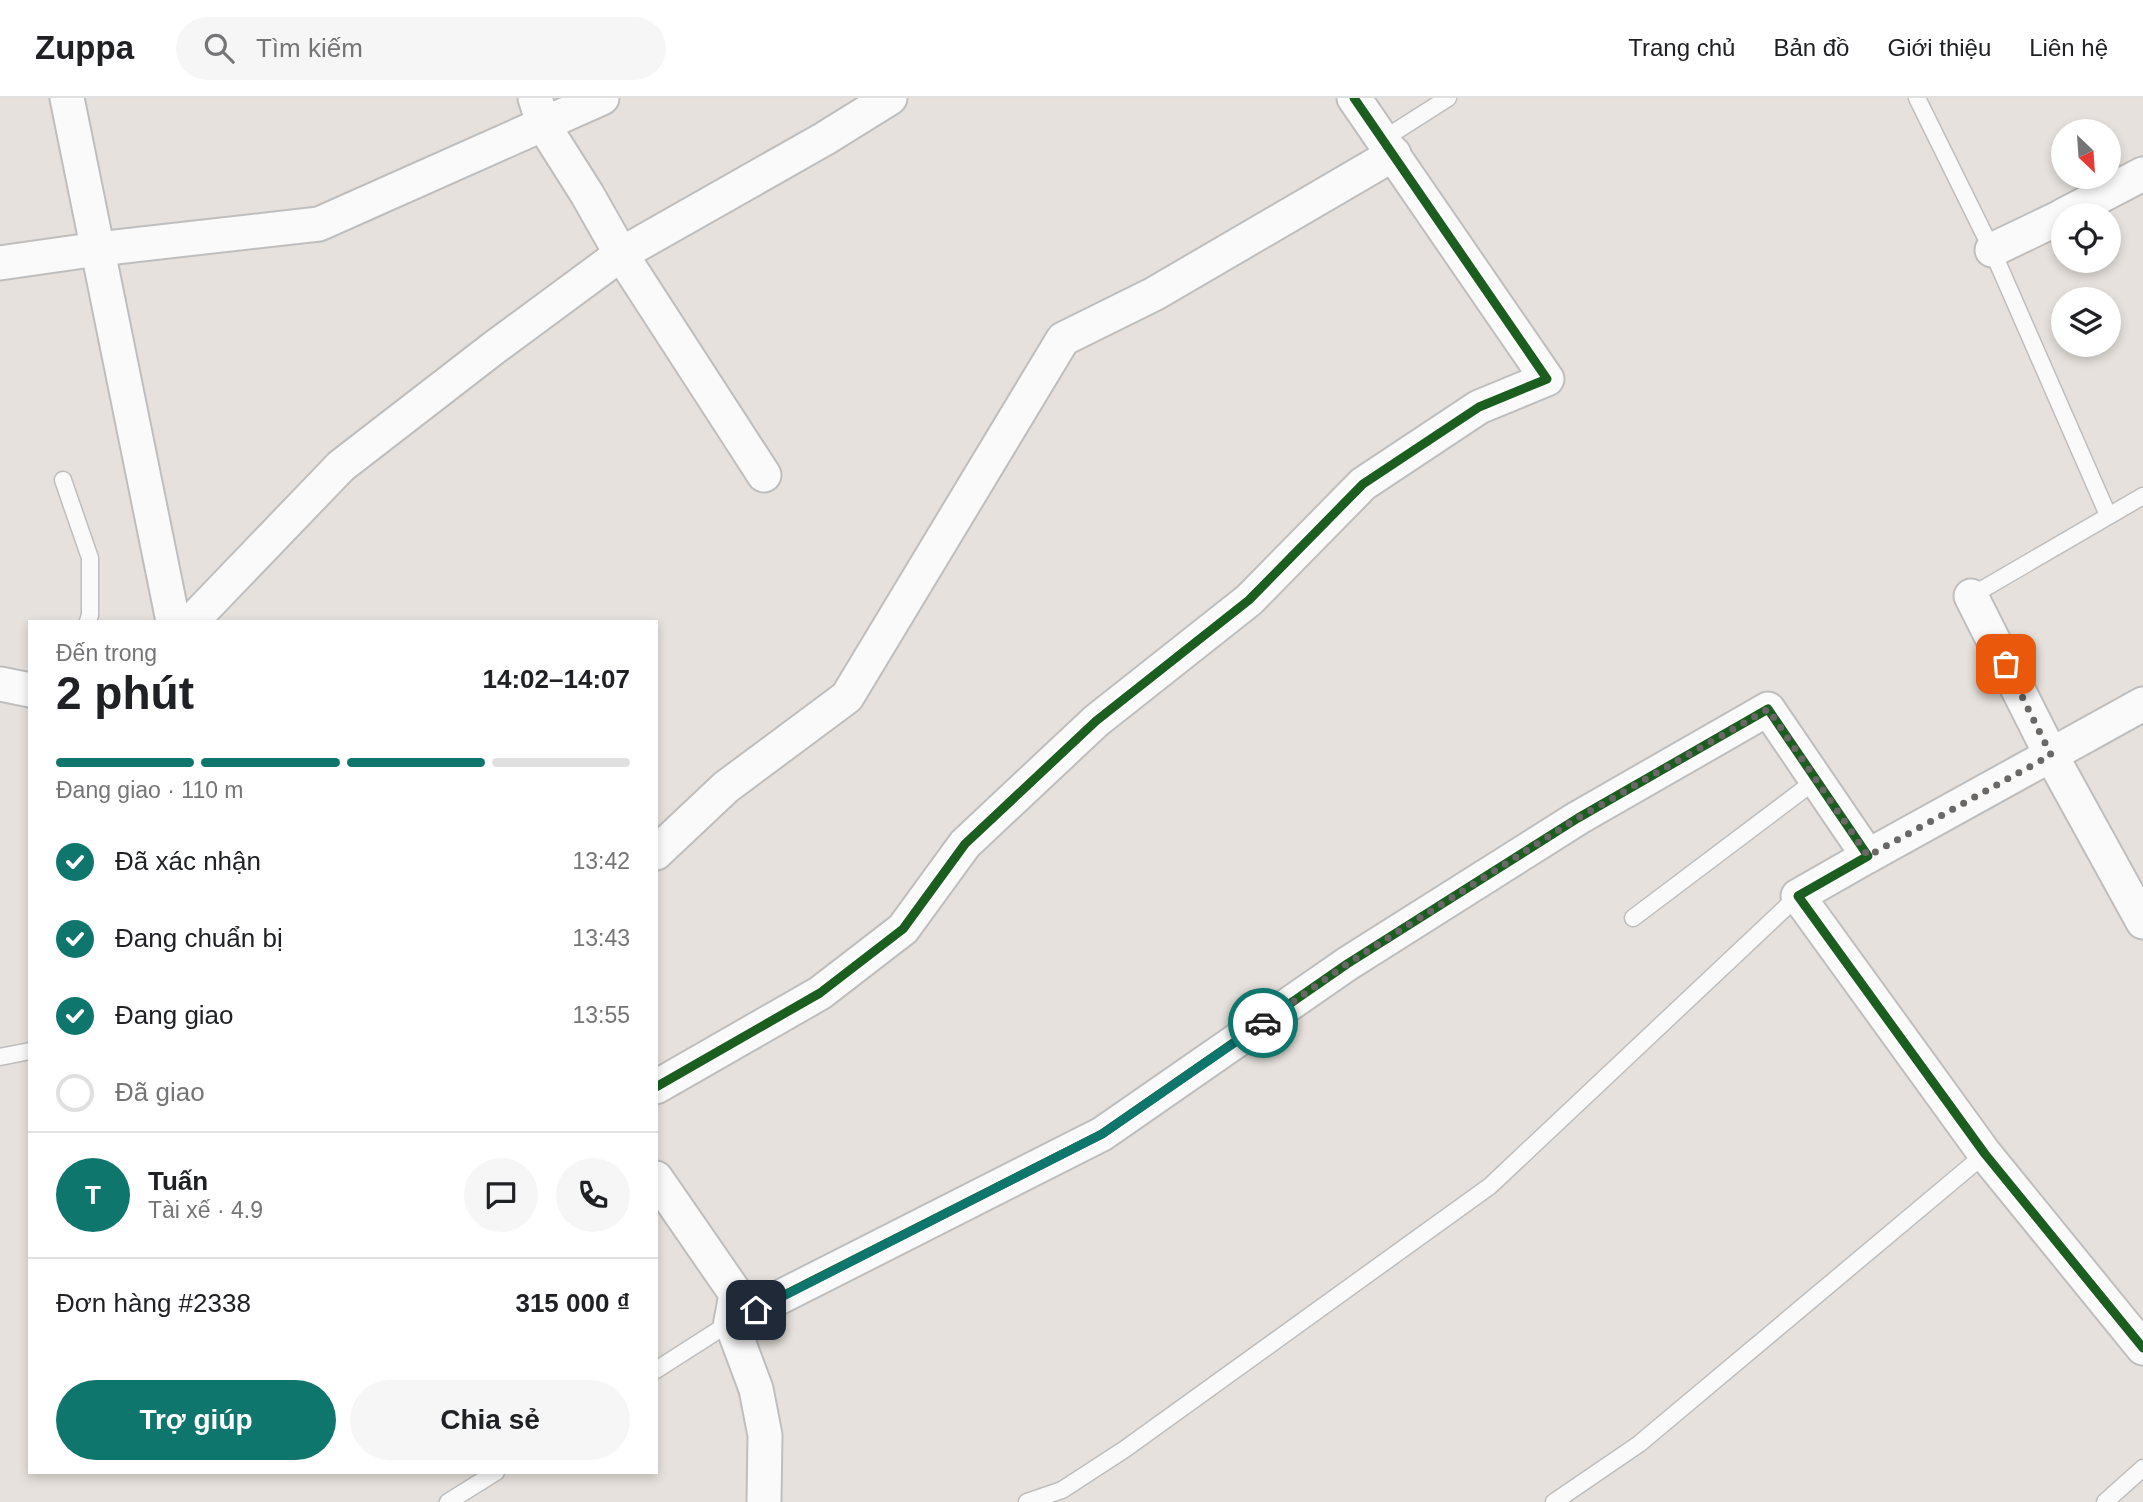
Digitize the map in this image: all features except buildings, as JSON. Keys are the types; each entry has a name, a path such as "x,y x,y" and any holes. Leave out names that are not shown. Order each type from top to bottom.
{"street":[{"path":"68,98 173,620"},
{"path":"0,263 98,248 319,224 539,112 603,98"},
{"path":"193,620 341,466 495,347 621,254 824,139 890,98"},
{"path":"658,1086 820,993 903,929 965,845 1096,721 1249,600 1363,484 1479,407 1547,379 1354,98"},
{"path":"539,112 621,254 764,475"},
{"path":"658,851 726,788 847,697 1063,339 1154,294 1388,147"},
{"path":"2087,203 2143,174"},
{"path":"1992,250 2051,221"},
{"path":"1971,596 2051,755 2143,922"},
{"path":"0,684 28,690"},
{"path":"2143,705 1798,895 1984,1154 2132,1315 2143,1348"},
{"path":"731,1322 1102,1134 1347,964 1578,818 1768,709 1868,856"},
{"path":"658,1181 736,1294 731,1322 755,1389 765,1435 764,1502"}],"lane":[{"path":"1388,147 1448,98"},
{"path":"1917,98 1992,250 2108,515"},
{"path":"63,480 90,558 88,620"},
{"path":"1971,596 2143,496"},
{"path":"1633,918 1816,780"},
{"path":"1027,1502 1062,1490 1125,1449 1490,1186 1798,895"},
{"path":"0,1057 28,1051"},
{"path":"1554,1502 1639,1444 1984,1154"},
{"path":"658,1369 731,1322"},
{"path":"2105,1502 2143,1468"},
{"path":"448,1502 493,1474"}],"cycle path":[{"path":"658,1086 820,993 903,929 965,844 1096,721 1249,600 1363,484 1479,407 1547,379 1354,98"},
{"path":"731,1322 1102,1134 1347,964 1578,818 1768,709 1868,856 1798,896 1985,1154 2143,1348"}],"way so far":[{"path":"1263,1023 1347,964 1578,818 1768,709 1868,856 2051,755 2006,664"}],"route":[{"path":"756,1310 1102,1134 1263,1023"}]}
